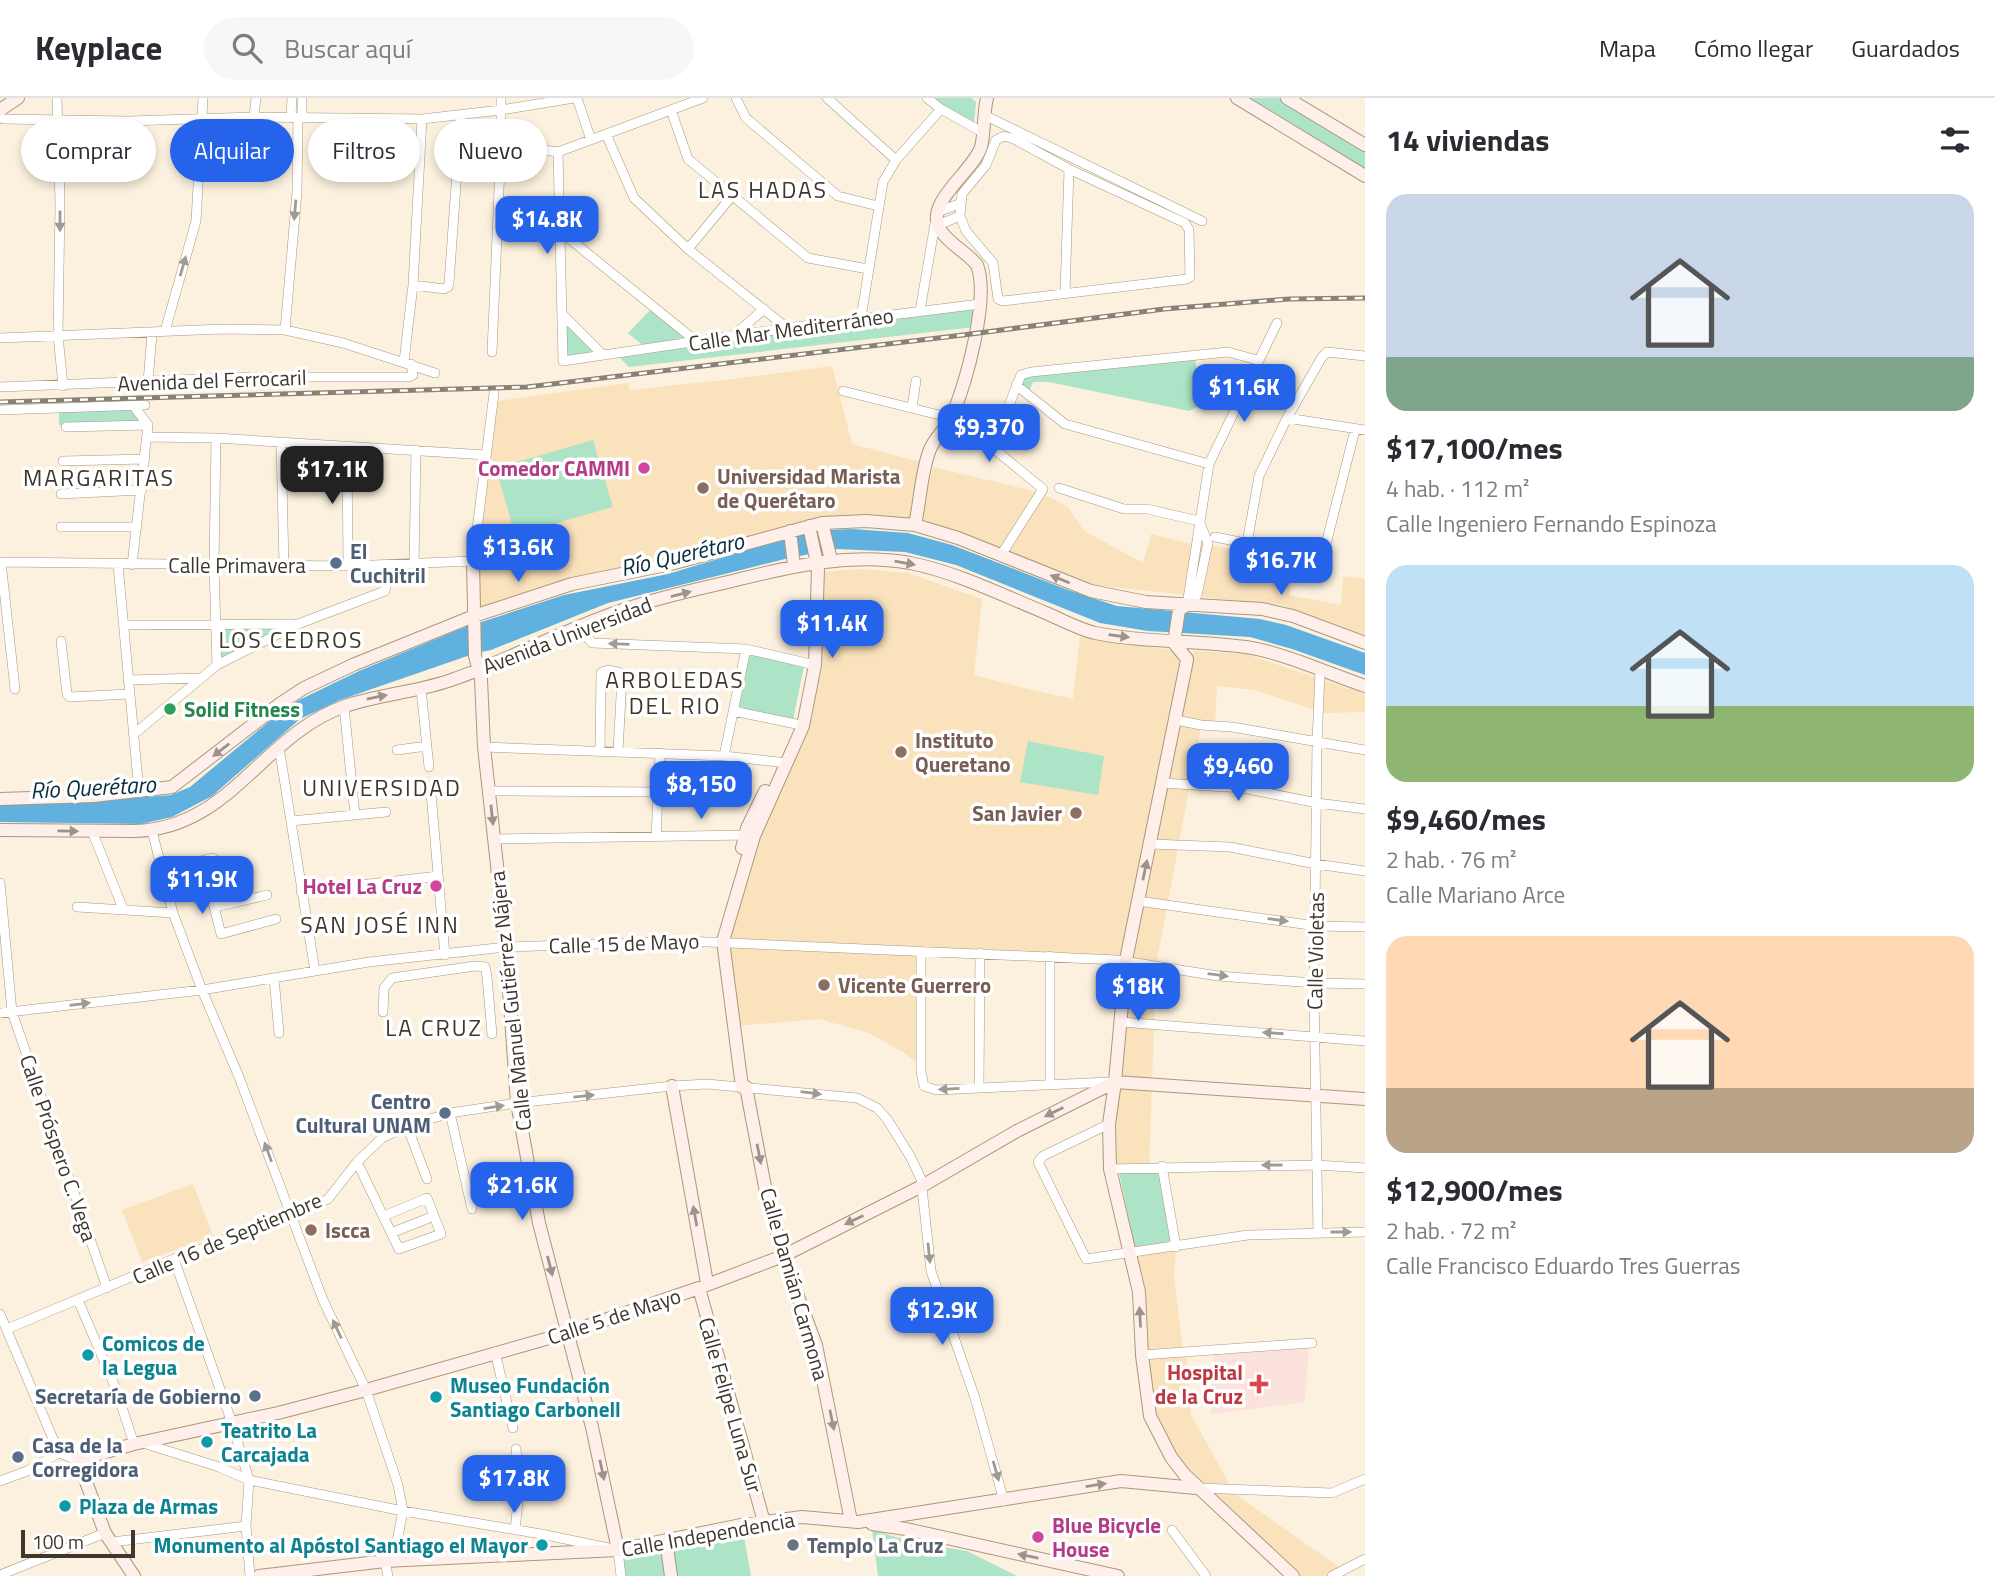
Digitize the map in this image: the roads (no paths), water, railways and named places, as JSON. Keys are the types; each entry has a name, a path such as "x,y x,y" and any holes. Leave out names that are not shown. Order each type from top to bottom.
{"street":[{"path":"1,114 18,98"},
{"path":"57,98 60,204 58,335 63,386"},
{"path":"203,98 201,119 422,119 501,110 535,101 575,98 592,140"},
{"path":"254,117 256,98"},
{"path":"285,330 297,192 297,117 292,98"},
{"path":"297,117 302,98"},
{"path":"501,98 501,119"},
{"path":"547,150 558,152 703,98"},
{"path":"736,98 746,118 838,196 878,206"},
{"path":"827,98 896,160"},
{"path":"927,98 940,109 982,132"},
{"path":"920,312 938,218 946,195 976,157 981,146 987,98"},
{"path":"1237,98 1365,176"},
{"path":"1287,98 1365,145"},
{"path":"861,318 883,182 896,160 940,109"},
{"path":"671,110 688,159 808,258 869,269"},
{"path":"1,114 129,121 170,120"},
{"path":"984,114 1202,221"},
{"path":"413,285 448,287 461,115"},
{"path":"408,363 422,119"},
{"path":"606,134 634,198 688,250 787,328"},
{"path":"999,138 1014,139 1069,169 1189,226 1191,272 1187,279 1003,301 998,299 993,264 966,231 960,216 962,194 986,165 999,138"},
{"name":"Calle Mar Mediterráneo","path":"558,152 562,361 787,328 980,304"},
{"path":"1065,293 1069,169"},
{"path":"165,331 196,221 198,182"},
{"path":"492,352 499,182"},
{"path":"688,250 732,196"},
{"path":"938,218 960,204"},
{"path":"938,218 960,216"},
{"path":"915,525 929,450 951,418 966,375 980,304 980,271 940,230 938,218"},
{"path":"561,233 698,342"},
{"path":"732,337 764,310"},
{"path":"563,315 603,355"},
{"path":"1277,323 1209,464 1181,609 1187,659 1126,960 1109,1124 1114,1168 1139,1292 1142,1355 1150,1416 1171,1457 1196,1488 1287,1574"},
{"path":"0,338 165,331 285,330 343,343 435,373"},
{"path":"148,382 152,333"},
{"path":"988,444 1001,426 1021,375 1228,352 1257,360"},
{"path":"1247,543 1259,476 1287,418 1327,352 1365,356"},
{"name":"Avenida del Ferrocaril","path":"0,387 254,377 409,377 413,375 408,363"},
{"path":"912,407 916,381"},
{"path":"1016,385 1065,424 1209,464"},
{"path":"843,391 951,418 1043,489 1001,555"},
{"path":"473,561 494,393"},
{"name":"Avenida del Ferrocaril","path":"133,405 148,425"},
{"name":"Avenida del Ferrocaril","path":"0,410 145,405"},
{"path":"1215,537 1315,556 1321,554 1325,548 1360,430 1287,418"},
{"path":"66,427 148,425 132,565"},
{"path":"148,437 216,438 486,454"},
{"path":"216,438 214,566 217,665"},
{"path":"281,442 284,565"},
{"path":"347,446 348,566"},
{"path":"414,565 416,450"},
{"path":"64,461 145,459"},
{"path":"1059,488 1124,509 1147,509 1199,521"},
{"path":"61,494 142,490"},
{"name":"Avenida Universidad","path":"0,799 139,792 179,783 281,703 304,688 355,664 572,584 671,564 806,530 866,521 915,525 1001,555 1091,591 1126,600 1181,609 1262,609 1293,616 1365,643"},
{"path":"61,527 137,527"},
{"path":"806,530 818,559"},
{"path":"794,562 806,530"},
{"name":"Calle Damián Carmona","path":"806,530 818,559 811,664 803,726 750,835 718,941 741,1086 783,1255 816,1345 854,1521"},
{"name":"Avenida Universidad","path":"0,830 152,831 174,825 216,804 310,722 344,706 375,697 421,690 480,669 631,607 794,562 818,559 861,559 912,564 957,578 1087,631 1248,647 1365,686"},
{"name":"Calle Primavera","path":"1,562 348,566 473,561"},
{"name":"Calle Manuel Gutiérrez Nájera","path":"473,561 475,656 480,669 484,747 506,947 517,1103 539,1223 592,1427 618,1550"},
{"path":"1,562 15,689"},
{"path":"118,565 139,792"},
{"path":"134,734 217,665 298,624 385,591 390,565"},
{"path":"124,625 298,624"},
{"path":"584,625 585,635 592,643 746,649 811,664"},
{"path":"1184,640 1187,659"},
{"path":"61,641 67,694 70,697 129,694"},
{"path":"724,756 746,649"},
{"name":"Calle Damián Carmona","path":"784,762 811,664"},
{"path":"600,751 601,673 617,671 622,677 618,752"},
{"name":"Calle Violetas","path":"1318,1232 1314,1036 1320,671"},
{"path":"128,680 200,678"},
{"path":"421,690 429,767"},
{"path":"344,706 355,816"},
{"path":"733,711 796,724"},
{"path":"1176,720 1365,750"},
{"path":"600,735 619,735"},
{"path":"397,750 427,746"},
{"path":"279,747 316,971"},
{"path":"484,747 618,752 660,757 724,756 784,762"},
{"path":"656,837 660,757"},
{"path":"1163,783 1243,788 1317,803 1365,808"},
{"path":"489,791 658,792"},
{"path":"431,793 446,955"},
{"path":"292,821 386,812"},
{"path":"92,831 123,909"},
{"path":"152,831 173,913 244,1088 323,1300 366,1390 398,1485 404,1511 389,1561 388,1576"},
{"path":"494,839 750,835"},
{"path":"1150,844 1230,847 1365,871"},
{"path":"162,871 212,858 220,862 221,880 210,887 221,934 276,919"},
{"path":"302,892 438,876"},
{"name":"Calle Próspero C. Vega","path":"0,883 12,1012 107,1288"},
{"path":"215,907 267,895"},
{"path":"1138,901 1317,926 1365,927"},
{"path":"77,907 173,913"},
{"name":"Calle 15 de Mayo","path":"0,1013 202,990 369,962 506,947 718,941 1126,960 1218,976 1315,984 1365,984"},
{"path":"921,951 921,1072 924,1086 936,1090 1115,1082 1365,1099"},
{"path":"979,1088 980,953"},
{"path":"1049,956 1050,1084"},
{"path":"411,958 414,974"},
{"path":"383,1012 386,984 392,978 475,966 485,967 492,1034"},
{"path":"274,978 279,1033"},
{"path":"1121,1022 1365,1041"},
{"path":"1114,1168 1115,1082"},
{"name":"Calle 5 de Mayo","path":"78,1460 138,1443 366,1390 567,1333 703,1286 783,1255 922,1185 1017,1130 1115,1082"},
{"name":"Calle 16 de Septiembre","path":"4,1327 291,1216 328,1199 357,1162 382,1138 407,1126 450,1113 672,1086 741,1086 857,1098 877,1108 897,1132 922,1185 931,1271 975,1398 1004,1501"},
{"name":"Calle Felipe Luna Sur","path":"672,1086 703,1286 764,1522"},
{"path":"450,1113 472,1209"},
{"path":"1109,1124 1043,1156 1038,1162 1084,1258 1090,1260 1133,1254 1248,1235 1365,1232"},
{"path":"407,1126 427,1179"},
{"path":"357,1162 398,1250 441,1234 427,1198 384,1216"},
{"path":"1114,1168 1316,1165 1365,1168"},
{"path":"1161,1166 1176,1247"},
{"path":"391,1233 434,1216"},
{"path":"174,1259 232,1423 249,1480 246,1526 250,1576"},
{"path":"78,1300 138,1443 219,1467 249,1480 618,1550 621,1576"},
{"path":"0,1314 59,1453 78,1460 108,1538 134,1576"},
{"path":"1142,1355 1312,1343"},
{"path":"495,1352 513,1427"},
{"path":"515,1530 520,1484 516,1449"},
{"path":"0,1481 27,1471 59,1453"},
{"path":"1196,1488 1332,1493 1365,1479"},
{"name":"Calle Independencia","path":"259,1576 389,1561 618,1550 764,1522 802,1517 854,1521 1004,1501 1121,1481 1196,1488"},
{"path":"854,1521 894,1527 1118,1576"},
{"path":"0,1575 108,1538 246,1526"},
{"path":"1172,1530 1206,1576"},
{"path":"666,1540 671,1576"},
{"path":"1332,1576 1365,1559"}],"water":[{"path":"829,530 908,533 952,545 1117,606 1260,619 1286,625 1365,653 1365,675 1250,637 1148,631 1100,623 956,565 905,552 837,549 789,558 608,603 491,650 340,700 300,719 212,796 172,817 141,824 0,822 0,804 55,804 171,795 190,787 297,701 359,671 460,629 564,595 668,574 784,539"}],"railway":[{"path":"0,402 527,387 1164,309 1289,299 1365,298"}],"place":[{"name":"Comedor CAMMI","path":"644,468"},
{"name":"Universidad Marista de Querétaro","path":"703,488"},
{"name":"El Cuchitril","path":"336,563"},
{"name":"Solid Fitness","path":"170,709"},
{"name":"Instituto Queretano","path":"901,752"},
{"name":"San Javier","path":"1076,813"},
{"name":"Hotel La Cruz","path":"436,886"},
{"name":"Vicente Guerrero","path":"824,985"},
{"name":"Centro Cultural UNAM","path":"445,1113"},
{"name":"Iscca","path":"311,1230"},
{"name":"Comicos de la Legua","path":"88,1355"},
{"name":"Hospital de la Cruz","path":"1259,1384"},
{"name":"Secretaría de Gobierno","path":"255,1396"},
{"name":"Museo Fundación Santiago Carbonell","path":"436,1397"},
{"name":"Teatrito La Carcajada","path":"207,1442"},
{"name":"Casa de la Corregidora","path":"18,1457"},
{"name":"Plaza de Armas","path":"65,1506"},
{"name":"Blue Bicycle House","path":"1038,1537"},
{"name":"Monumento al Apóstol Santiago el Mayor","path":"542,1545"},
{"name":"Templo La Cruz","path":"793,1545"}],"district":[{"name":"LAS HADAS","path":"763,189"},
{"name":"MARGARITAS","path":"99,477"},
{"name":"LOS CEDROS","path":"291,639"},
{"name":"ARBOLEDAS DEL RIO","path":"675,692"},
{"name":"UNIVERSIDAD","path":"382,787"},
{"name":"SAN JOSÉ INN","path":"380,924"},
{"name":"LA CRUZ","path":"434,1027"}],"water label":[{"name":"Río Querétaro","path":"682,554"},
{"name":"Río Querétaro","path":"93,787"}]}
